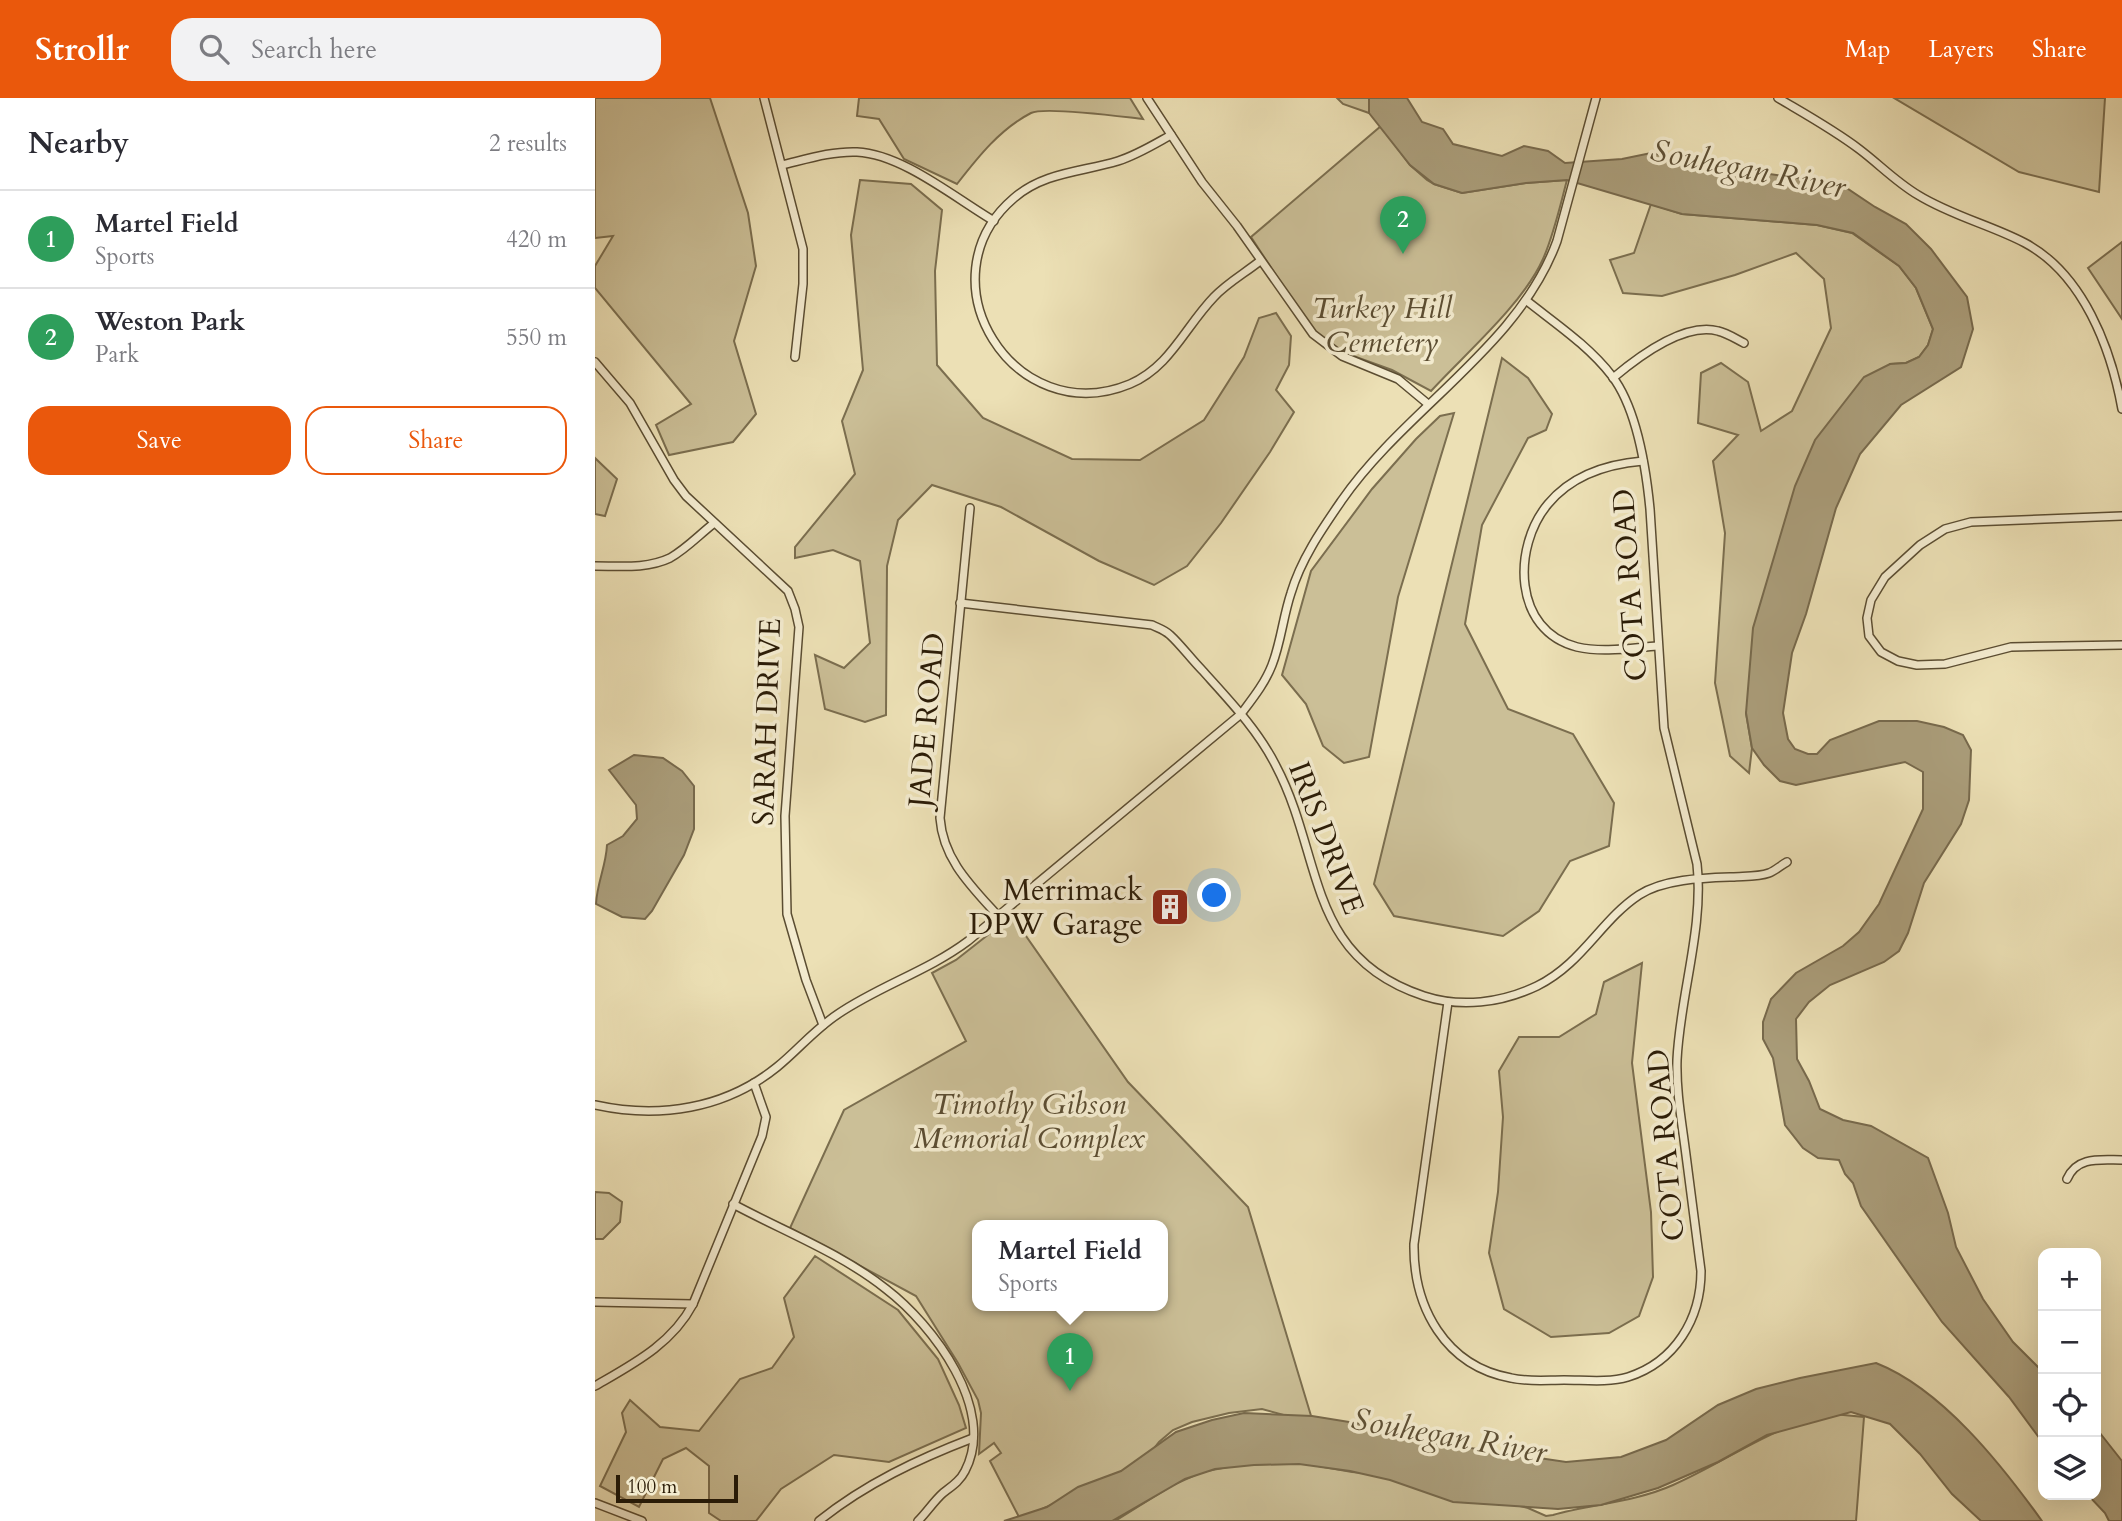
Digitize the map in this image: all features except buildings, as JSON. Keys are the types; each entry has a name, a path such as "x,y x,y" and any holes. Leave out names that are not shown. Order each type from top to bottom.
{"street":[{"path":"764,98 800,233 804,266 795,357"},
{"path":"1147,98 1301,319 1320,340 1342,356 1398,379 1428,404"},
{"path":"595,1105 631,1112 678,1110 736,1093 754,1083 793,1053 823,1024 854,1004 957,950 1241,714 1263,684 1272,664 1291,593 1301,567 1354,484 1527,301 1551,259 1596,98"},
{"path":"1778,98 1837,133 1921,197 2026,244 2057,267 2080,297 2102,340 2122,409"},
{"path":"1171,135 1129,158 1067,172 1040,182 1014,198 993,221 982,245 976,271 976,298 983,324 996,347 1014,367 1037,382 1062,390 1103,391 1128,384 1151,371 1181,340 1215,296 1260,261"},
{"path":"782,165 836,153 855,152 884,157 918,174 993,221"},
{"name":"COTA ROAD","path":"1448,1002 1415,1244 1417,1285 1426,1312 1450,1346 1472,1363 1498,1375 1527,1380 1605,1380 1640,1372 1678,1344 1696,1309 1701,1284 1702,1271 1680,1110 1677,1062 1684,991 1699,904 1699,880 1664,728 1650,509 1643,461 1631,417 1613,378 1584,348 1527,301"},
{"path":"1613,378 1651,349 1686,334 1706,330 1718,331 1744,343"},
{"name":"SARAH DRIVE","path":"595,362 630,403 674,480 713,524 788,591 795,609 799,627 785,816 786,914 823,1024"},
{"path":"1643,461 1611,465 1569,484 1548,504 1529,537 1524,574 1526,594 1532,612 1543,628 1558,639 1595,649 1657,646"},
{"name":"JADE ROAD","path":"970,508 941,798 941,838 955,863 999,917"},
{"path":"2122,516 1971,522 1945,529 1920,545 1885,576 1871,600 1867,627 1874,645 1882,653 1898,661 1926,666 2011,648 2122,645"},
{"path":"595,566 652,565 679,552 713,524"},
{"name":"IRIS DRIVE","path":"960,603 1151,625 1168,633 1241,714 1276,766 1295,812 1323,904 1347,945 1359,959 1408,990 1448,1002 1469,1003 1505,998 1540,985 1571,963 1624,907 1640,895 1659,886 1769,873 1787,862"},
{"path":"595,1386 656,1348 685,1319 693,1304 764,1126 764,1106 754,1083"},
{"path":"2067,1180 2075,1166 2087,1161 2122,1160"},
{"path":"733,1204 853,1267 900,1300 931,1334 958,1376 972,1407 975,1424 970,1458 961,1478 942,1494 919,1521"},
{"path":"595,1302 693,1304"},
{"path":"819,1521 873,1484 902,1468 973,1438"},
{"path":"595,1503 642,1521"}],"green space":[{"path":"595,98 710,98 748,213 756,266 734,341 756,414 733,442 669,455 656,425 691,404 595,288 595,266 613,236 595,238"},
{"path":"859,98 1130,98 1143,119 1068,111 1031,113 999,135 957,184 904,159 879,119 857,116"},
{"path":"1337,98 1369,98 1369,113 1343,104"},
{"path":"1894,98 2105,98 2099,192 2019,172"},
{"name":"Turkey Hill Cemetery","path":"1381,126 1410,165 1427,180 1462,193 1567,180 1557,220 1534,276 1508,311 1431,391 1392,370 1345,353 1321,338 1304,318 1251,237"},
{"path":"860,180 911,184 942,210 935,271 937,365 983,418 1072,459 1140,460 1204,420 1244,357 1259,318 1276,313 1291,336 1289,365 1276,390 1294,412 1221,523 1187,566 1154,585 1099,561 1001,507 932,485 898,520 887,566 886,715 865,722 825,709 815,655 844,668 870,643 860,561 833,550 795,558 795,547 855,474 842,421 863,370 851,235"},
{"path":"1651,204 1682,214 1817,225 1852,233 1899,266 1916,288 1933,329 1928,345 1919,357 1906,363 1890,364 1746,713 1752,748 1749,773 1730,756 1715,683 1725,533 1713,461 1738,435 1698,423 1701,373 1721,363 1748,382 1761,431 1792,411 1831,328 1824,279 1796,253 1735,275 1662,296 1623,293 1610,260 1634,253"},
{"path":"2122,242 2122,319 2088,268"},
{"path":"1502,358 1528,378 1552,414 1546,430 1528,438 1482,525 1465,624 1508,709 1573,734 1614,803 1609,846 1570,861 1539,911 1503,936 1394,916 1374,884"},
{"path":"1454,413 1398,597 1369,757 1344,763 1323,746 1306,704 1282,675 1311,571 1372,489 1416,439 1440,416"},
{"path":"595,458 617,479 605,516 595,514"},
{"name":"Timothy Gibson Memorial Complex","path":"1012,916 1128,1082 1248,1207 1312,1419 1291,1417 1262,1409 1192,1422 1173,1430 1148,1456 1133,1467 1019,1517 990,1461 1001,1453 994,1443 979,1454 981,1413 978,1400 916,1296 790,1228 844,1110 966,1041 932,973 956,960"},
{"path":"1642,963 1632,1063 1651,1212 1653,1277 1639,1316 1609,1333 1551,1337 1504,1309 1489,1253 1498,1192 1503,1117 1499,1071 1519,1037 1559,1037 1596,1014 1604,982"},
{"path":"595,1192 609,1193 622,1202 620,1222 603,1239 595,1239"},
{"path":"815,1256 898,1310 938,1359 959,1405 966,1428 889,1462 834,1455 781,1489 756,1521 721,1521 709,1513 709,1466 686,1448 663,1459 639,1507 600,1486 626,1432 622,1413 630,1400 660,1427 699,1431 740,1379 772,1368 794,1337 784,1298"},
{"path":"1833,1414 1864,1417 1856,1521 1115,1521 1173,1485 1202,1472 1238,1465 1301,1463 1352,1472 1390,1475 1528,1508 1546,1516 1553,1515 1659,1491 1790,1426"}],"shaded area":[{"path":"1369,98 1407,98 1422,122 1443,129 1453,144 1502,156 1524,146 1548,151 1565,163 1622,159 1651,153 1720,167 1825,182 1848,189 1906,224 1931,249 1967,297 1973,329 1961,367 1901,405 1860,454 1836,508 1792,653 1783,713 1788,739 1795,749 1808,754 1817,754 1830,740 1879,721 1917,721 1944,727 1963,735 1971,750 1969,800 1961,824 1924,883 1908,933 1899,951 1884,962 1830,985 1809,1002 1796,1019 1797,1059 1820,1109 1843,1120 1871,1126 1928,1158 1948,1213 1956,1247 1983,1299 2013,1342 2038,1367 2038,1436 2009,1397 1942,1322 1861,1206 1853,1183 1845,1174 1839,1160 1818,1158 1803,1148 1785,1125 1773,1058 1763,1039 1763,1022 1771,999 1796,973 1843,946 1859,932 1879,904 1923,809 1923,772 1905,762 1796,785 1780,781 1752,748 1746,713 1753,628 1795,486 1815,440 1864,377 1890,364 1906,363 1919,357 1928,345 1933,329 1916,288 1899,266 1853,233 1817,225 1682,214 1567,180 1462,193 1434,184 1410,165 1369,113"},
{"path":"634,755 663,758 682,771 694,786 694,829 684,855 645,919 622,917 596,904 607,845 623,836 637,819 636,805 609,770"},
{"path":"1876,1363 1900,1375 1947,1409 1989,1453 2042,1521 1981,1521 1952,1494 1920,1454 1890,1424 1851,1412 1767,1435 1718,1462 1658,1488 1601,1505 1558,1509 1453,1502 1390,1480 1350,1471 1299,1464 1254,1465 1215,1469 1185,1479 1112,1521 1004,1521 1047,1507 1078,1487 1121,1471 1176,1432 1244,1413 1312,1416 1411,1432 1450,1445 1566,1462 1621,1457 1666,1440 1718,1405 1756,1389"},
{"path":"2101,1434 2122,1461 2122,1521 2109,1521 2093,1500 2101,1500"}],"place":[{"name":"Weston Park","path":"1403,254"},
{"name":"Merrimack DPW Garage","path":"1170,907"},
{"name":"Martel Field","path":"1070,1391"}],"water label":[{"name":"Souhegan River","path":"1748,169"},
{"name":"Souhegan River","path":"1449,1436"}]}
